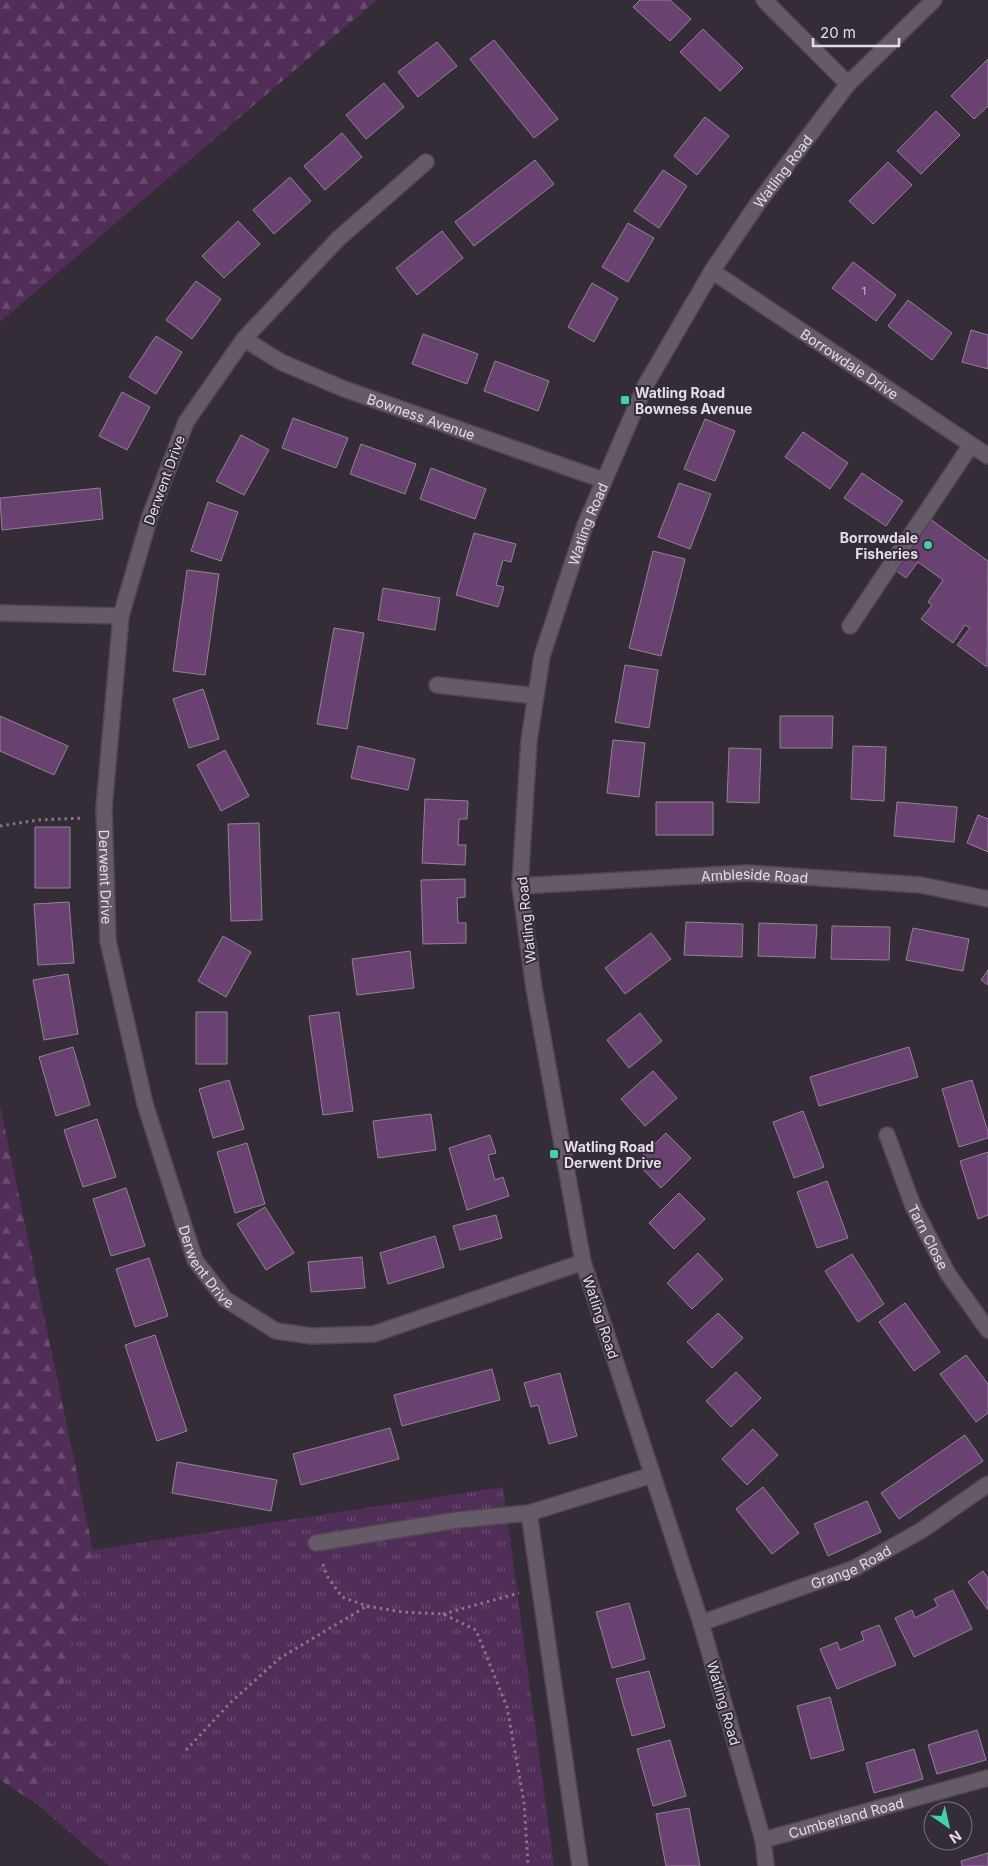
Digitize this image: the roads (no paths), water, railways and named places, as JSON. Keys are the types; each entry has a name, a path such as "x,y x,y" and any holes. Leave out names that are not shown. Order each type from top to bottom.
{"street":[{"path":"764,0 848,84"},
{"name":"Watling Road","path":"766,1866 763,1840 701,1623 583,1262 534,988 520,886 530,741 542,656 603,480 645,386 712,271 758,203 848,84 934,0"},
{"name":"Derwent Drive","path":"426,162 338,239 244,339 186,422 150,516 121,616 104,817 108,941 144,1104 195,1260 225,1299 276,1331 312,1336 374,1334 583,1262"},
{"name":"Borrowdale Drive","path":"712,271 988,456"},
{"name":"Bowness Avenue","path":"244,339 281,362 344,389 603,480"},
{"path":"850,626 971,445"},
{"path":"0,613 121,616"},
{"path":"437,685 536,696"},
{"name":"Ambleside Road","path":"520,886 747,873 921,884 988,899"},
{"name":"Tarn Close","path":"887,1135 913,1206 948,1274 988,1330"},
{"path":"316,1543 458,1520 529,1513 652,1475"},
{"name":"Grange Road","path":"701,1623 855,1568 922,1530 988,1484"},
{"path":"529,1513 580,1866"},
{"name":"Cumberland Road","path":"763,1840 988,1778"}],"place":[{"name":"Watling Road Bowness Avenue","path":"625,400"},
{"name":"Borrowdale Fisheries","path":"928,545"},
{"name":"Watling Road Derwent Drive","path":"554,1154"}]}
